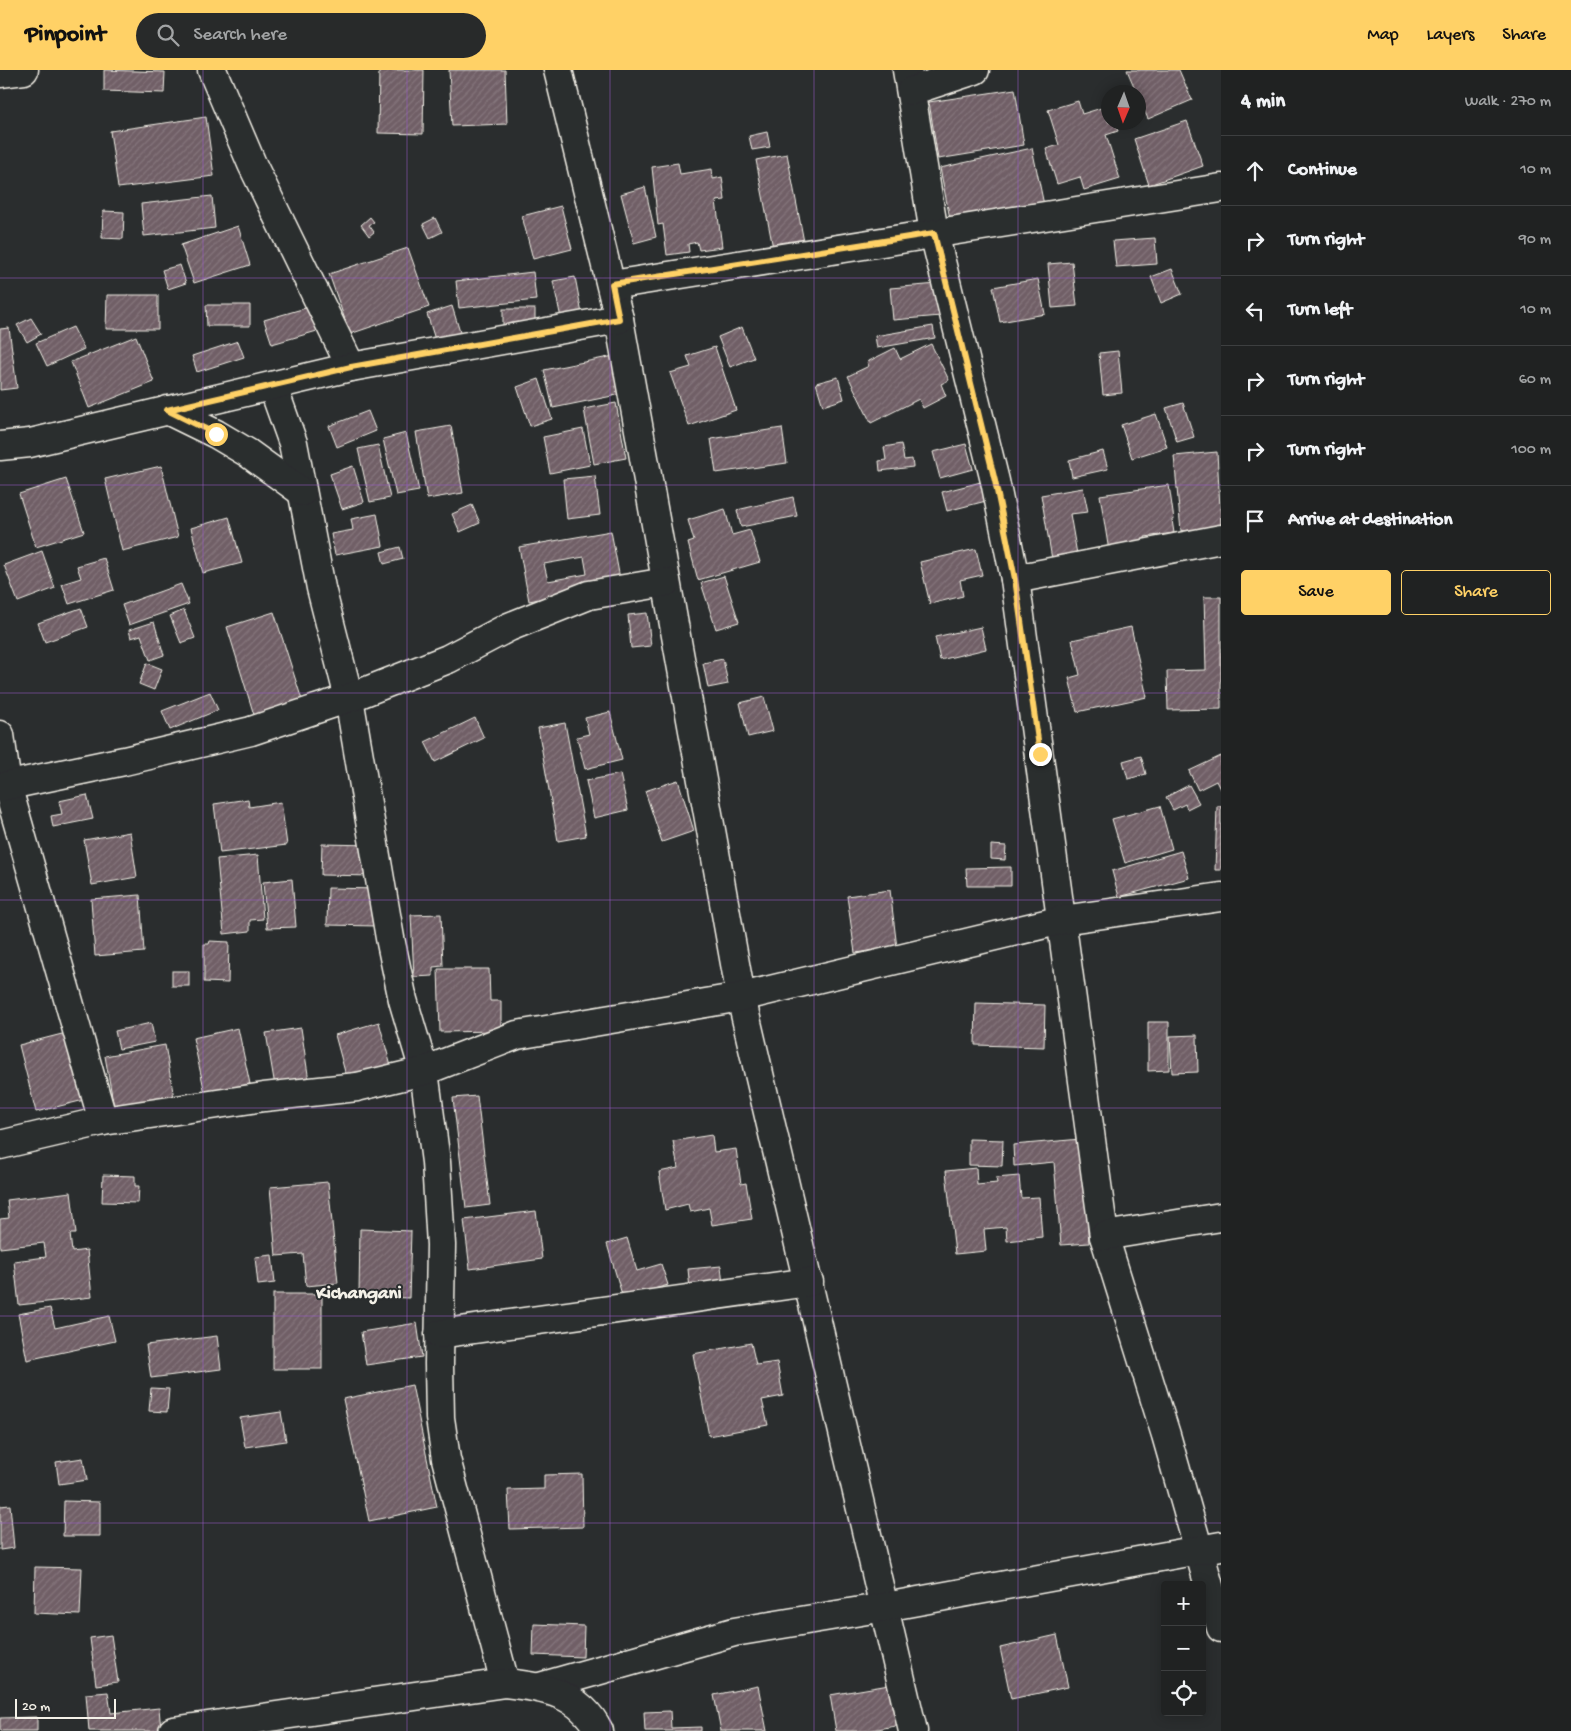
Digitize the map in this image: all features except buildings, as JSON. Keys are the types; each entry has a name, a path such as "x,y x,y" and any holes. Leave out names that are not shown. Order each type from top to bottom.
{"street":[{"path":"0,73 24,70"},
{"path":"212,70 248,156 351,367"},
{"path":"558,70 612,284 619,319 742,997 913,1731"},
{"path":"975,70 909,81 934,233 995,481 1015,579 1104,1236 1211,1549 1221,1628"},
{"path":"612,284 1221,188"},
{"path":"0,446 30,443 351,367 619,319"},
{"path":"273,387 293,443 321,588 349,698 390,938 403,1000 424,1071 436,1162 440,1217 440,1418 446,1459 505,1683"},
{"path":"167,410 232,444 302,492"},
{"path":"1015,579 1221,539"},
{"path":"4,786 124,761 251,731 349,698 448,659 509,627 589,595 666,582"},
{"path":"0,734 4,786 103,1121"},
{"path":"0,1145 103,1121 264,1097 358,1087 424,1071 517,1035 742,997 1062,920 1221,897"},
{"path":"1104,1236 1221,1217"},
{"path":"439,1334 809,1282"},
{"path":"540,1687 734,1632 885,1608 1211,1549"},
{"path":"173,1731 284,1723 505,1683 540,1687 562,1694 582,1706 599,1731"}],"district":[{"name":"Kichangani","path":"359,1291"}],"route":[{"path":"216,434 167,410 273,387 351,367 619,319 612,284 934,233 995,481 1015,579 1040,754"}]}
